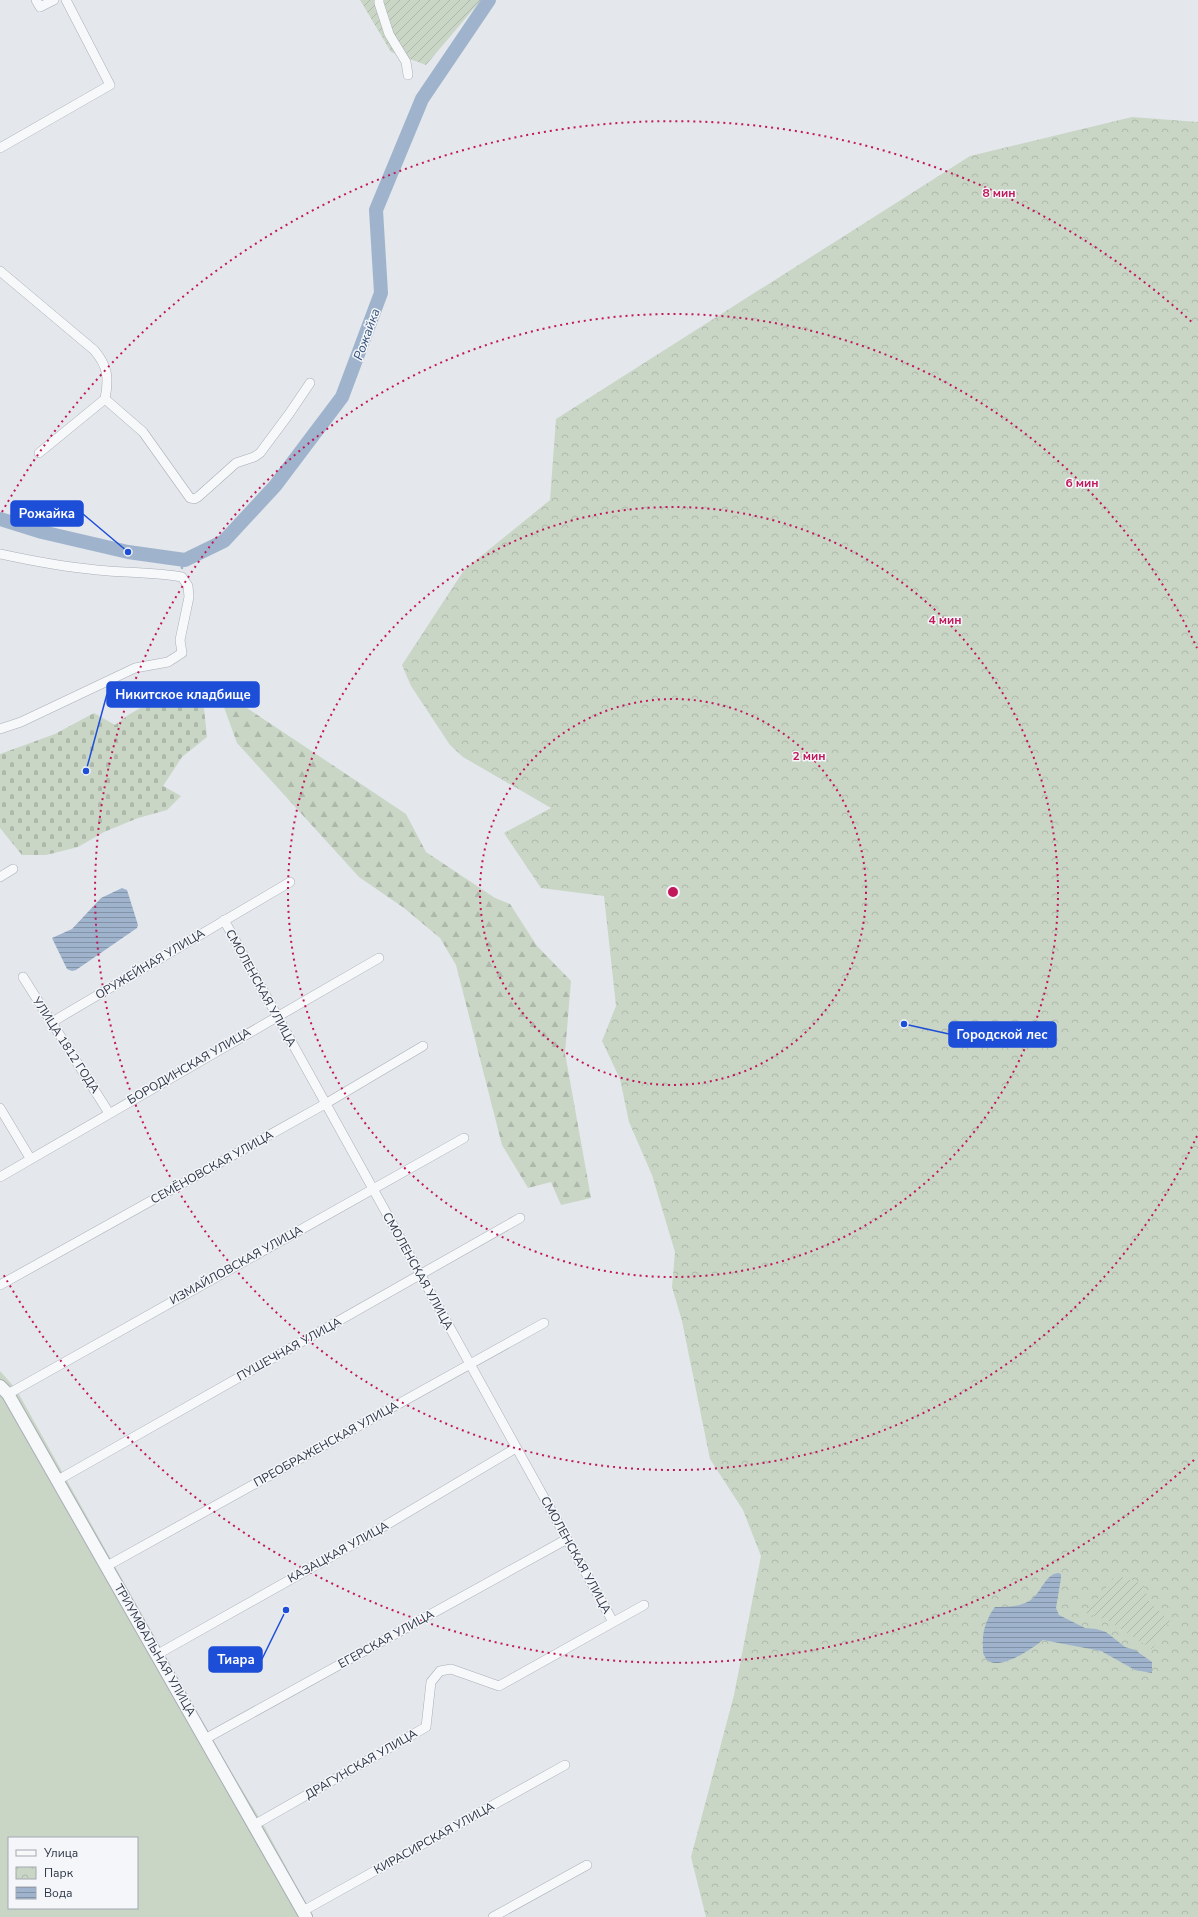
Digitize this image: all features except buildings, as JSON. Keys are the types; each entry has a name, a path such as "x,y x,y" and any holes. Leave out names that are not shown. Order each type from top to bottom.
{"street":[{"path":"38,3 54,0"},
{"path":"0,148 110,85 66,0"},
{"path":"379,0 378,4 389,34 406,62 408,75"},
{"path":"0,271 94,350 104,361 108,383 105,399 39,452"},
{"path":"105,399 144,432 190,498 194,499 236,463 254,457 260,453 310,383"},
{"path":"0,554 42,563 98,570 162,573 182,577 188,586 189,597 180,640 182,653 168,662 135,668 21,722 0,729"},
{"path":"0,877 13,869"},
{"name":"ОРУЖЕЙНАЯ УЛИЦА","path":"52,1022 290,882"},
{"name":"СМОЛЕНСКАЯ УЛИЦА","path":"224,920 613,1622"},
{"name":"БОРОДИНСКАЯ УЛИЦА","path":"0,1177 30,1158 379,958"},
{"name":"УЛИЦА 1812 ГОДА","path":"23,977 109,1113"},
{"name":"СЕМЁНОВСКАЯ УЛИЦА","path":"0,1285 326,1104 423,1046"},
{"path":"0,1108 30,1158"},
{"name":"ИЗМАЙЛОВСКАЯ УЛИЦА","path":"4,1390 464,1138"},
{"name":"ПУШЕЧНАЯ УЛИЦА","path":"58,1480 520,1218"},
{"name":"ПРЕОБРАЖЕНСКАЯ УЛИЦА","path":"107,1566 544,1323"},
{"name":"ТРИУМФАЛЬНАЯ УЛИЦА","path":"4,1390 58,1480 158,1654 305,1914"},
{"name":"КАЗАЦКАЯ УЛИЦА","path":"158,1654 366,1537 516,1448"},
{"name":"ЕГЕРСКАЯ УЛИЦА","path":"205,1739 567,1539"},
{"name":"ДРАГУНСКАЯ УЛИЦА","path":"254,1825 426,1727 431,1682 440,1672 451,1669 499,1686 644,1605"},
{"name":"КИРАСИРСКАЯ УЛИЦА","path":"305,1914 564,1765"},
{"path":"493,1917 587,1865"}],"green space":[{"path":"360,0 481,0 426,65 391,52"},
{"path":"1132,117 1198,122 1198,1917 706,1917 691,1857 734,1695 761,1556 743,1510 710,1459 682,1321 672,1287 675,1252 652,1175 629,1122 620,1079 602,1041 616,1006 604,896 541,888 504,833 551,808 463,757 450,745 411,686 402,665 464,570 550,500 556,419 970,156"},
{"path":"194,688 204,708 207,737 182,757 163,786 181,796 167,810 138,818 104,832 78,847 46,855 22,855 0,828 0,754 55,734 94,713 115,725 152,702 172,694"},
{"path":"217,688 406,814 426,852 495,898 510,904 537,946 571,981 565,1053 591,1198 561,1205 551,1182 528,1188 502,1145 456,965 440,938 404,908 359,877 237,743"},
{"path":"0,1371 16,1389 210,1737 263,1824 313,1917 0,1917"},
{"path":"1116,1575 1143,1584 1149,1601 1170,1621 1152,1649 1109,1621 1086,1613"}],"water":[{"path":"122,888 127,890 138,925 137,928 76,970 72,971 67,969 52,938 72,929 101,898"},
{"path":"1058,1573 1061,1574 1056,1608 1059,1615 1085,1628 1106,1632 1125,1647 1135,1650 1152,1662 1152,1673 1135,1670 1101,1651 1043,1640 1023,1654 1005,1662 990,1662 985,1657 983,1654 983,1633 988,1619 995,1607 1014,1606 1028,1602 1035,1596 1050,1576"}],"waterway":[{"name":"Рожайка","path":"0,519 42,532 128,552 185,560 224,541 275,486 342,397 381,293 376,210 422,99 489,0"},
{"name":"Рожайка","path":"182,568 182,564 185,560"}],"place":[{"name":"Рожайка","path":"128,552"},
{"name":"Никитское кладбище","path":"86,771"},
{"name":"Городской лес","path":"904,1024"},
{"name":"Тиара","path":"286,1610"}]}
